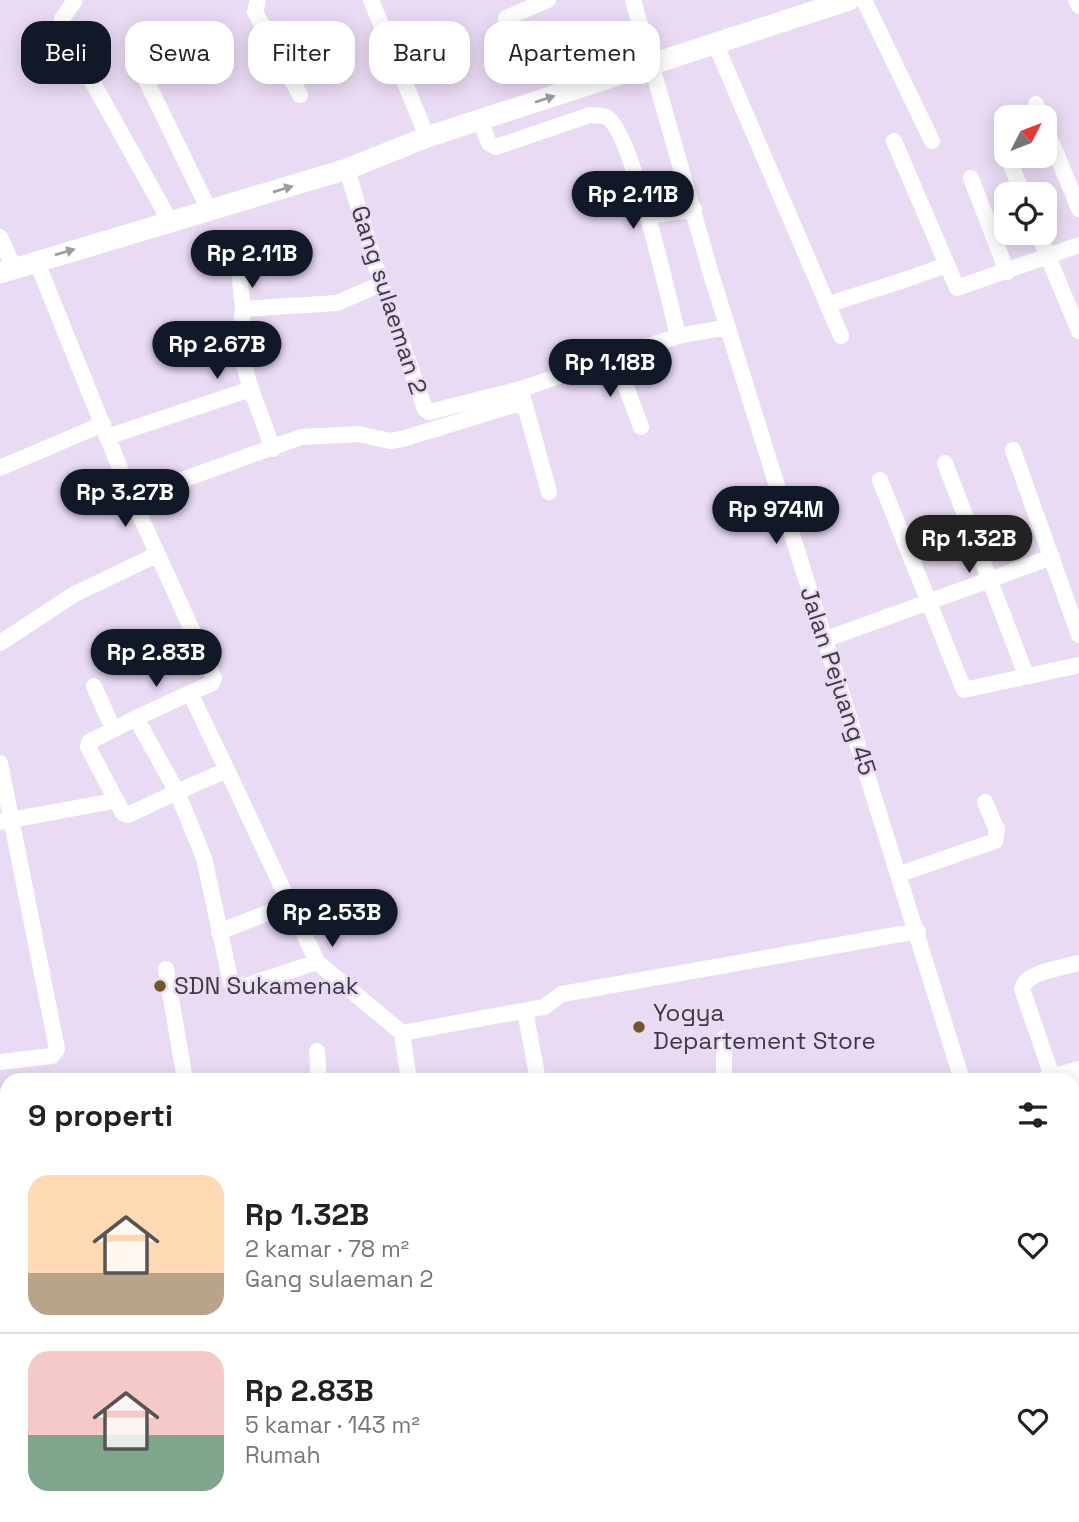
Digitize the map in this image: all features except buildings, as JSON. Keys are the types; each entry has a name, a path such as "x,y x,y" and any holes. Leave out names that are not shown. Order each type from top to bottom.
{"main road":[{"path":"660,61 849,0"},
{"path":"7,271 36,260 210,212 346,169 427,137 591,84"}],"street":[{"path":"75,0 62,19 63,29 171,223"},
{"path":"258,0 255,12 300,95"},
{"path":"371,0 427,137"},
{"path":"506,18 548,0"},
{"name":"Jalan Pejuang 45","path":"633,0 639,21"},
{"path":"864,0 932,141"},
{"path":"1076,0 1079,6"},
{"path":"715,43 841,336"},
{"path":"148,84 210,212"},
{"name":"Jalan Pejuang 45","path":"658,84 728,327 824,640 918,931 960,1073"},
{"path":"480,120 489,143 496,147 590,115 606,117 620,135 649,216 678,337"},
{"path":"894,141 957,288 1079,245"},
{"path":"1057,155 1079,209"},
{"name":"Gang sulaeman 2","path":"346,169 381,284 425,409 429,412 522,395 615,357 678,337 728,327"},
{"path":"971,178 1007,272"},
{"path":"649,216 694,209"},
{"path":"0,237 7,271"},
{"path":"1043,245 1079,331"},
{"path":"36,260 156,555 214,678 212,683 89,742 88,747 114,801 122,813 128,815 227,771"},
{"path":"238,262 243,309 239,348 273,449"},
{"path":"827,305 882,286 908,281 945,265"},
{"path":"243,309 337,303 381,284"},
{"path":"615,357 641,427"},
{"path":"0,468 105,431 251,389"},
{"path":"132,498 273,449 292,439 359,434 390,441 402,439 522,395 549,492"},
{"path":"1013,450 1079,635"},
{"path":"945,463 1026,675"},
{"path":"880,480 964,690 1079,665"},
{"path":"0,643 73,595 156,555"},
{"path":"824,640 1052,557"},
{"path":"94,686 113,729"},
{"path":"190,693 317,962 402,1032 408,1073"},
{"path":"136,718 177,792 204,858 228,978 235,986 317,962"},
{"path":"0,763 5,820 57,1049 52,1056 0,1062"},
{"path":"5,820 114,801"},
{"path":"900,874 995,841 997,830 985,802"},
{"path":"219,932 290,904"},
{"path":"402,1032 544,1007 562,994 918,931"},
{"path":"1046,1073 1021,989 1030,977 1079,963"},
{"path":"166,970 184,1073"},
{"path":"525,1011 537,1073"},
{"path":"724,1038 724,1073"},
{"path":"317,1051 319,1073"}],"place":[{"name":"SDN Sukamenak","path":"160,986"},
{"name":"Yogya Departement Store","path":"639,1027"}]}
